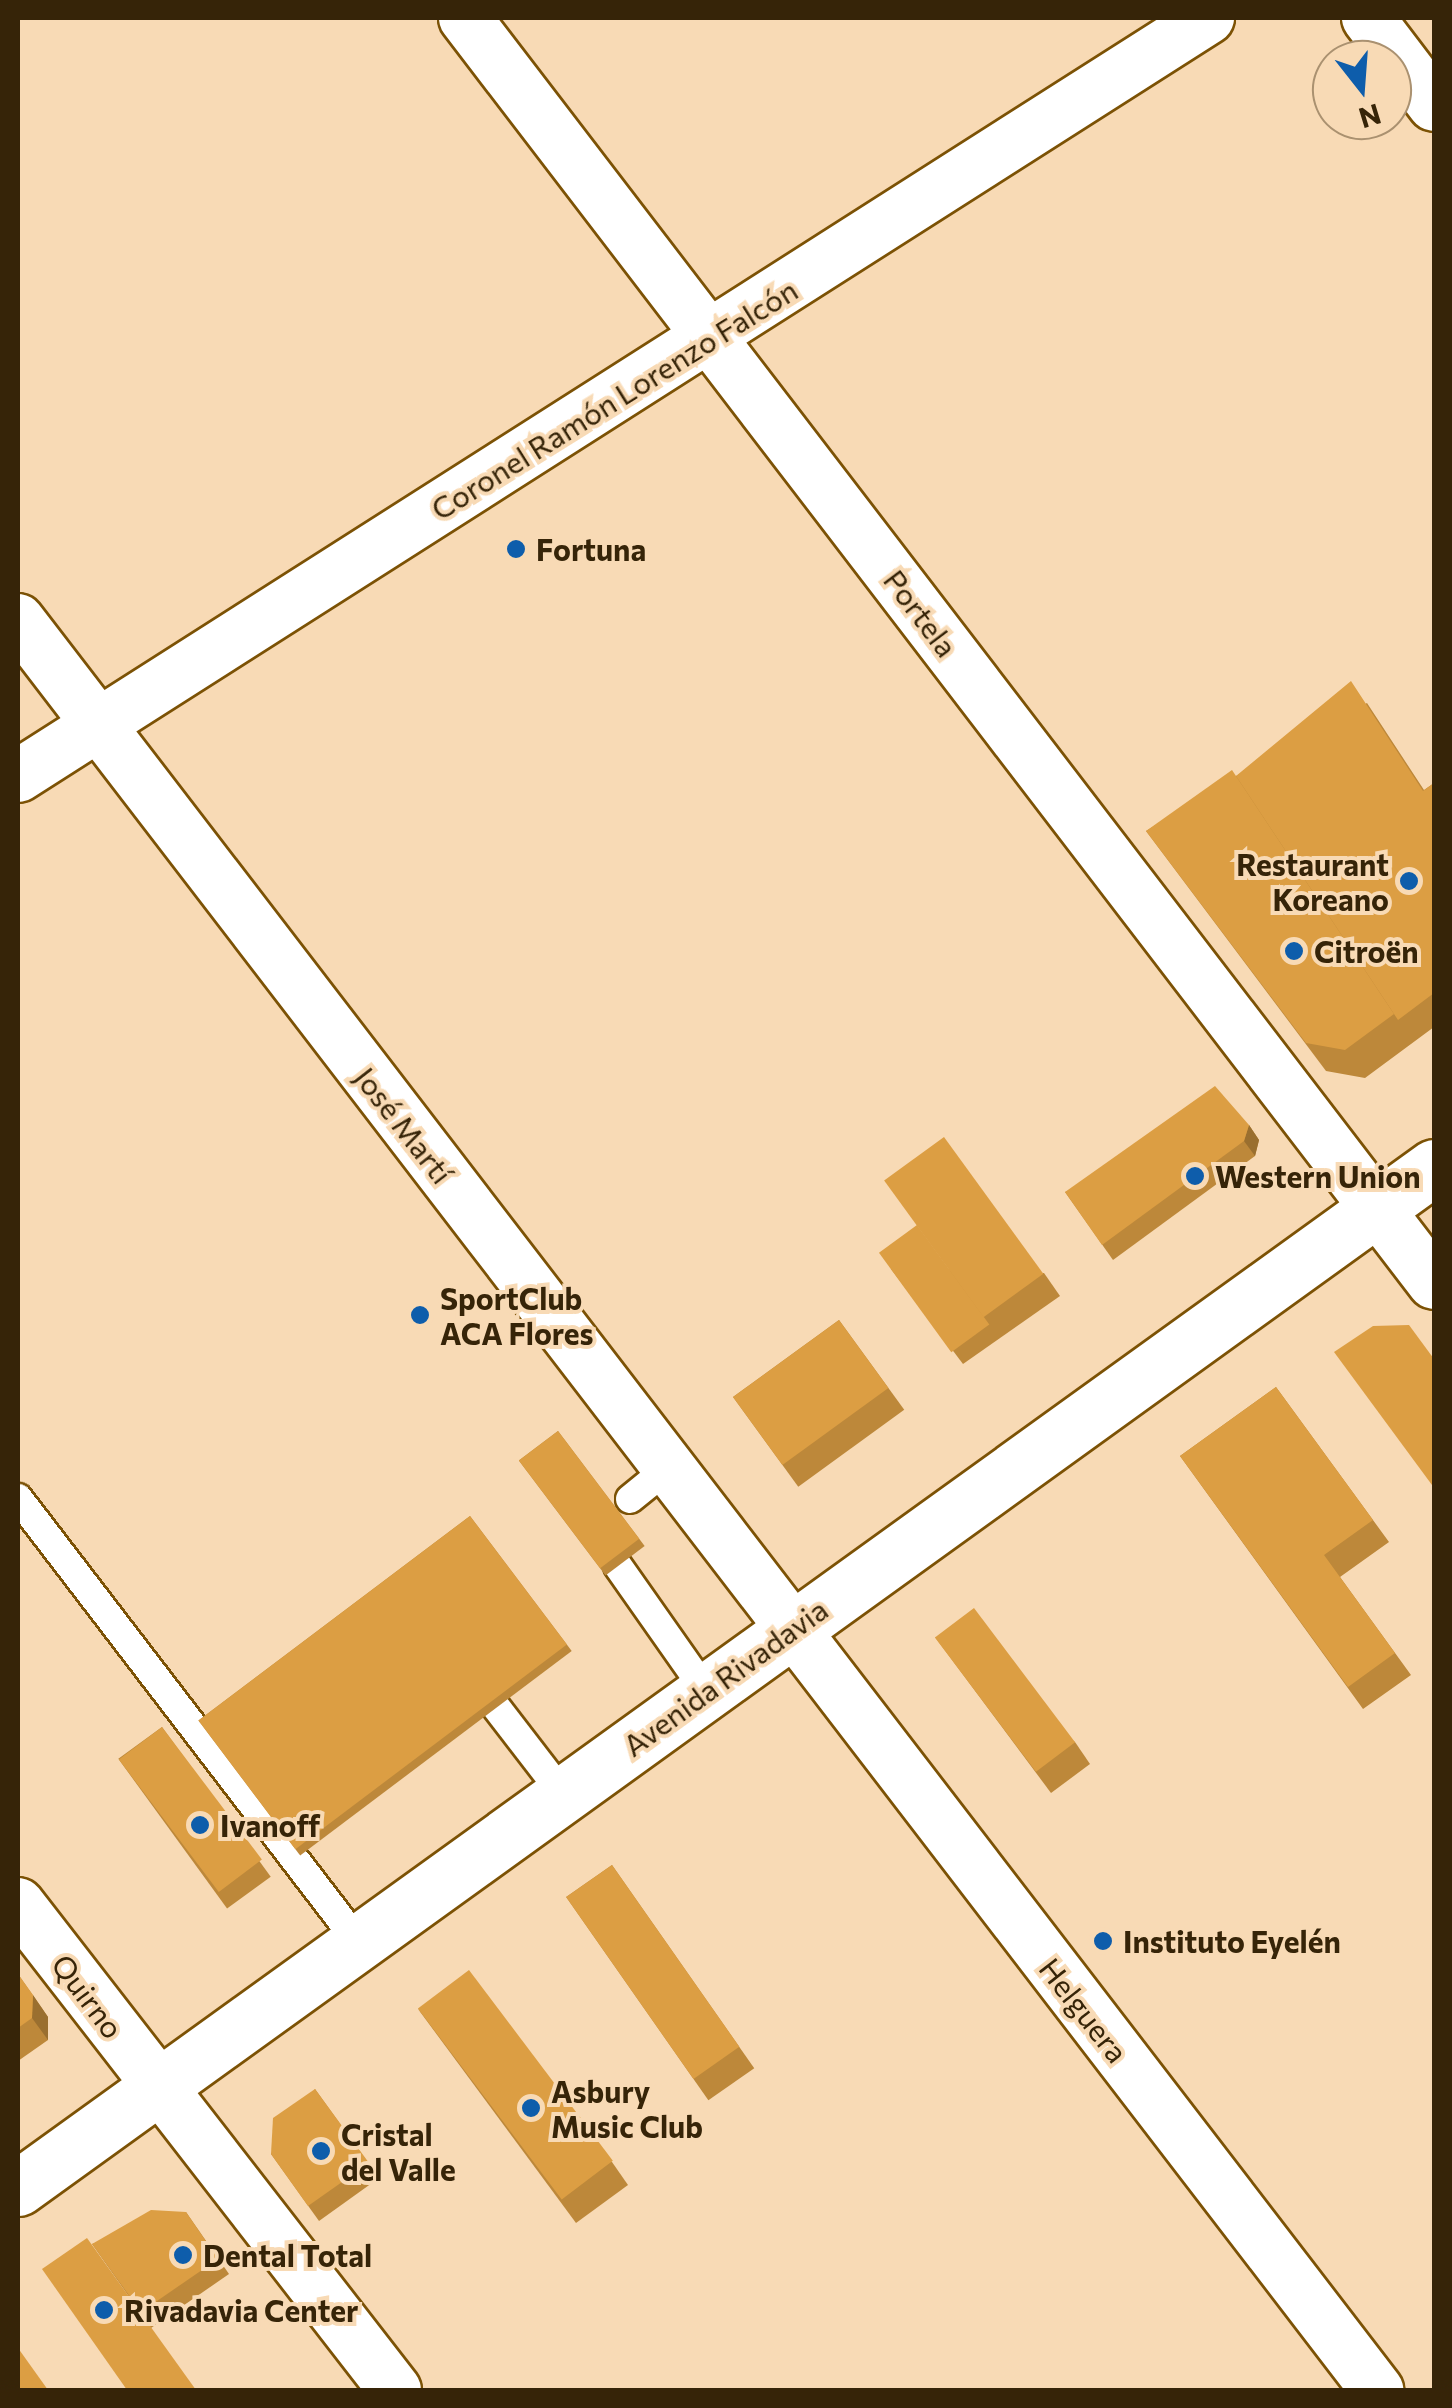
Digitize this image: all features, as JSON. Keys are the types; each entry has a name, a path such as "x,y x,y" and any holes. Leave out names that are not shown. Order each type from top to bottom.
{"main road":[{"name":"Avenida Rivadavia","path":"18,2188 1434,1167"}],"street":[{"name":"Portela","path":"466,18 1434,1283"},
{"name":"Coronel Ramón Lorenzo Falcón","path":"18,776 712,339 1208,18"},
{"path":"1368,18 1434,106"},
{"name":"José Martí","path":"18,620 649,1484 792,1629"},
{"name":"Helguera","path":"792,1629 1376,2390"},
{"name":"Quirno","path":"18,1904 396,2390"}],"lane":[{"path":"18,1498 260,1792 359,1943"},
{"path":"618,1566 706,1691"},
{"path":"496,1708 563,1794"}],"building":[{"path":"1351,681 1423,791 1434,783 1434,993 1398,1020 1236,776"},
{"name":"Citroën","path":"1232,770 1394,1014 1345,1050 1306,1043 1146,831"},
{"path":"1215,1086 1249,1125 1244,1141 1102,1245 1065,1192"},
{"path":"944,1137 1043,1274 983,1317 884,1180"},
{"path":"917,1225 989,1325 951,1352 879,1253"},
{"path":"839,1320 888,1388 782,1465 733,1397"},
{"path":"1409,1325 1434,1359 1432,1485 1334,1352 1373,1326"},
{"path":"1276,1387 1373,1520 1324,1555 1395,1653 1348,1687 1180,1456"},
{"path":"558,1431 639,1539 600,1568 519,1460"},
{"path":"470,1516 567,1645 295,1849 198,1721"},
{"path":"974,1608 1075,1742 1036,1772 935,1637"},
{"name":"Ivanoff","path":"162,1727 262,1860 219,1892 119,1759"},
{"path":"612,1865 739,2047 693,2079 566,1897"},
{"name":"Asbury Music Club","path":"469,1970 613,2161 562,2199 418,2009"},
{"path":"18,1974 33,1995 32,2018 18,2028"},
{"name":"Cristal del Valle","path":"315,2089 369,2163 308,2206 271,2154 273,2118"},
{"path":"151,2210 186,2212 218,2259 141,2312 92,2244"},
{"name":"Rivadavia Center","path":"87,2238 196,2390 127,2390 42,2269"},
{"path":"18,2348 48,2390 18,2390"}],"place":[{"name":"Fortuna","path":"516,549"},
{"name":"Restaurant Koreano","path":"1409,881"},
{"name":"Citroën","path":"1294,951"},
{"name":"Western Union","path":"1195,1176"},
{"name":"SportClub ACA Flores","path":"420,1315"},
{"name":"Ivanoff","path":"200,1825"},
{"name":"Instituto Eyelén","path":"1103,1941"},
{"name":"Asbury Music Club","path":"531,2108"},
{"name":"Cristal del Valle","path":"321,2151"},
{"name":"Dental Total","path":"183,2255"},
{"name":"Rivadavia Center","path":"104,2310"}]}
